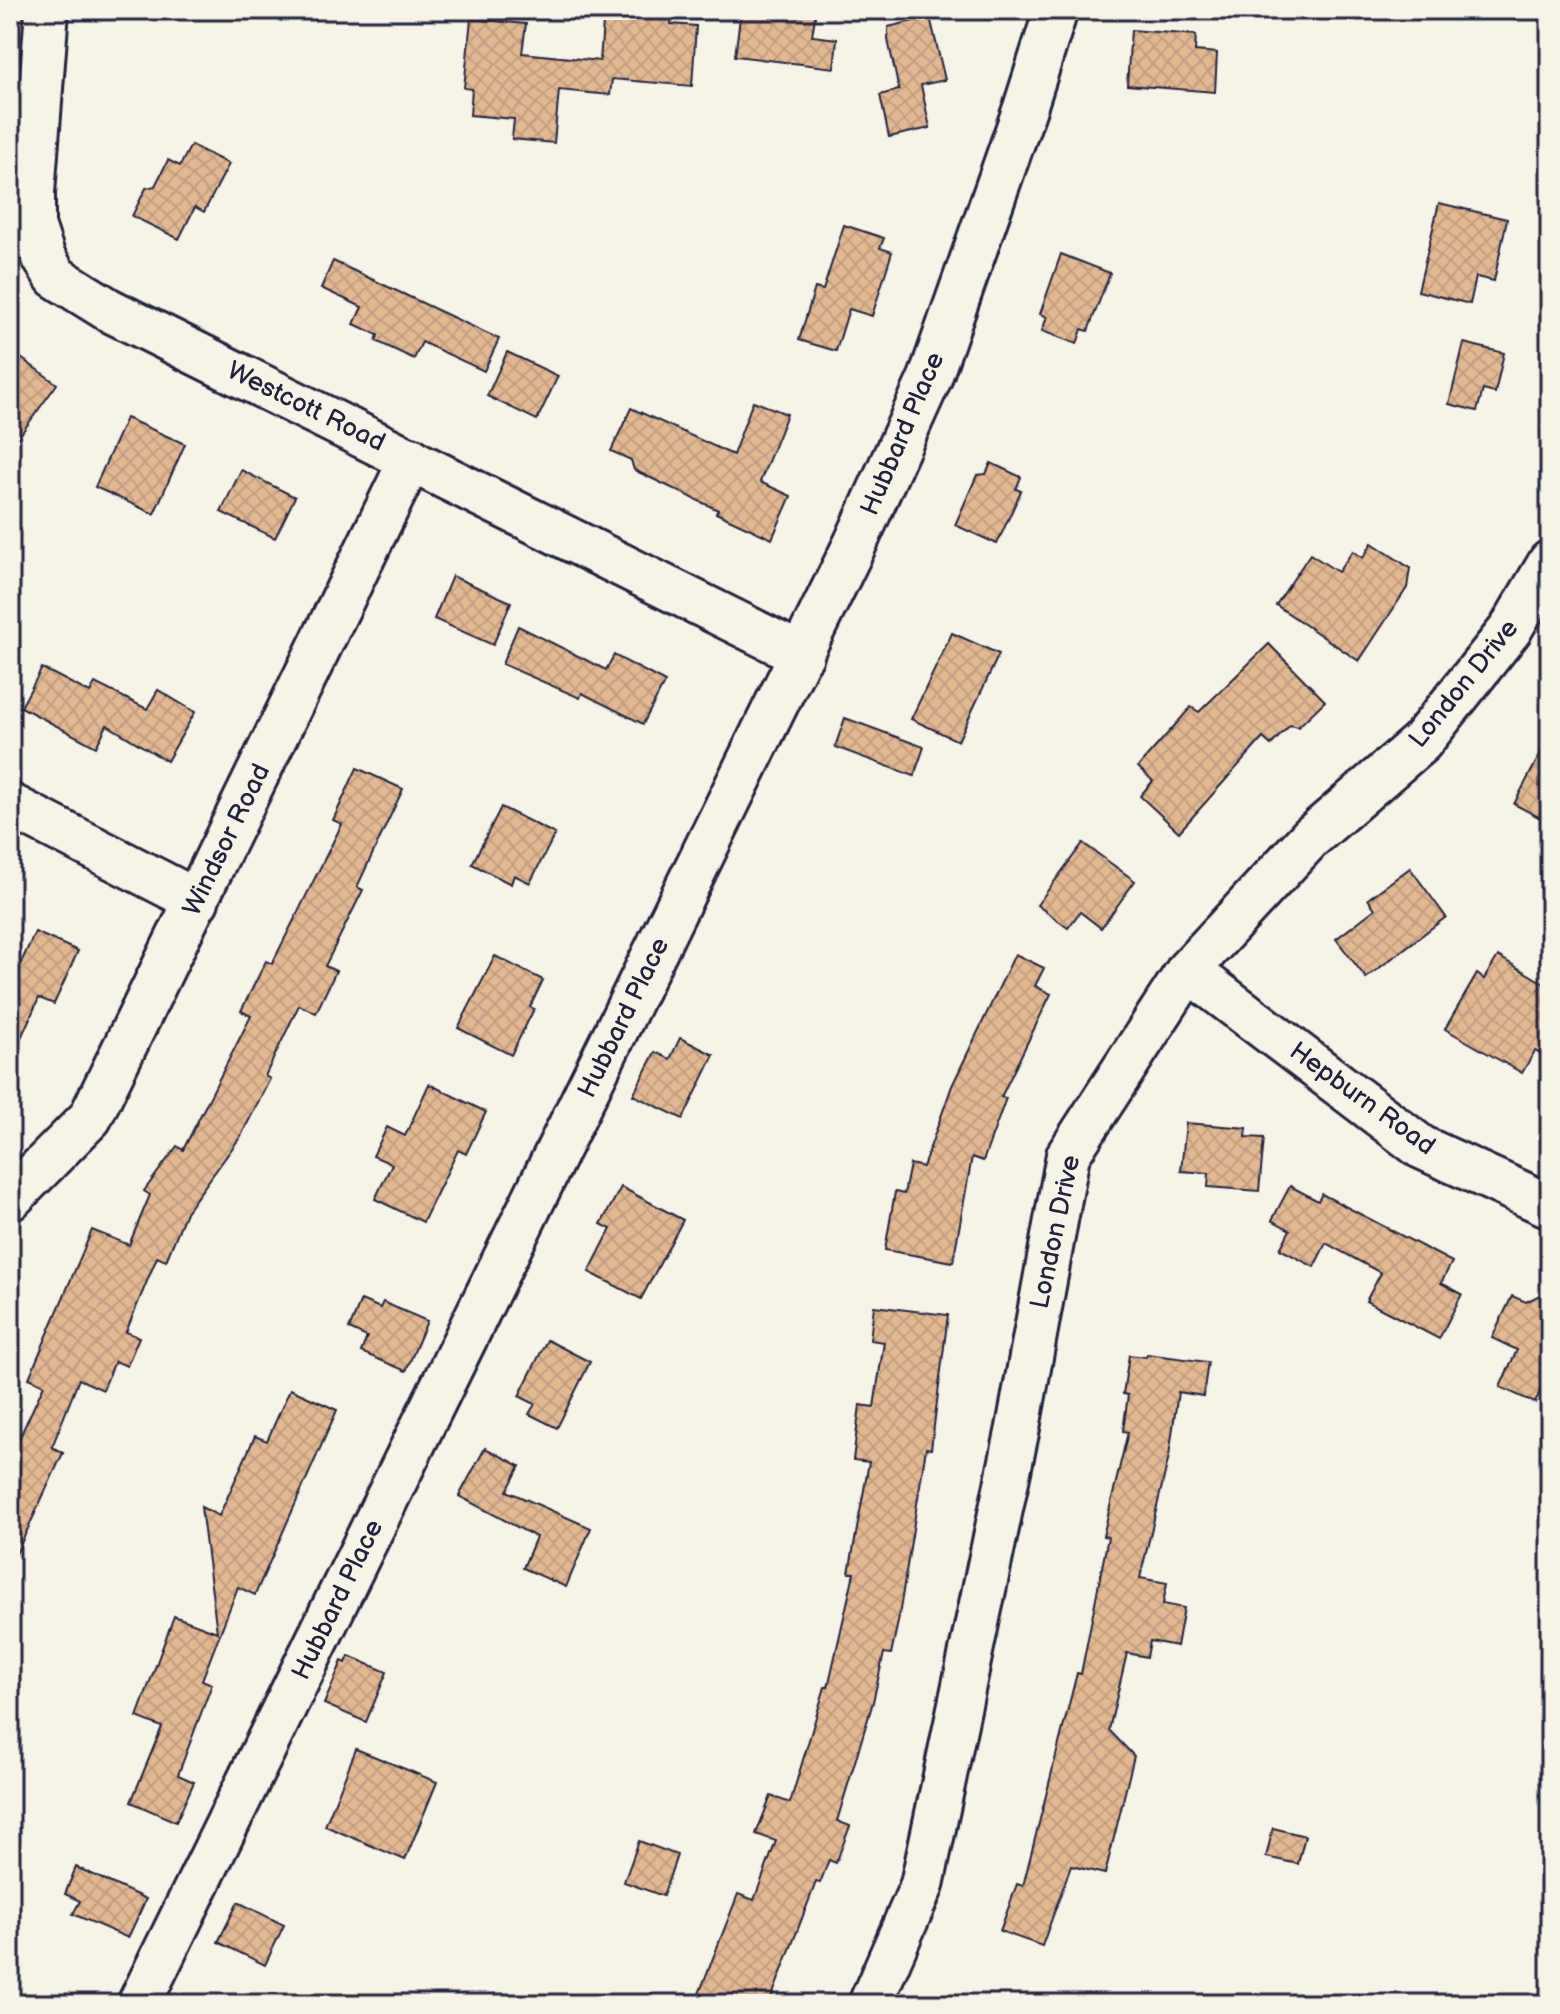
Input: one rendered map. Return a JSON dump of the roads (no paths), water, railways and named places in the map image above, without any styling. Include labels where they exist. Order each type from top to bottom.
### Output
[{"type":"street","name":"Westcott Road","points":[[47,10],[33,225],[44,258],[56,277],[109,310],[802,655]]},
{"type":"street","name":"Hubbard Place","points":[[139,2004],[802,655],[930,378],[1025,108],[1056,10]]},
{"type":"street","name":"Windsor Road","points":[[10,1199],[90,1118],[411,459]]},
{"type":"street","name":"London Drive","points":[[870,2004],[922,1885],[1018,1428],[1068,1155],[1188,970],[1311,837],[1421,742],[1510,630],[1550,562]]},
{"type":"street","points":[[10,805],[197,901]]},
{"type":"street","name":"Hepburn Road","points":[[1188,970],[1421,1147],[1550,1206]]}]
